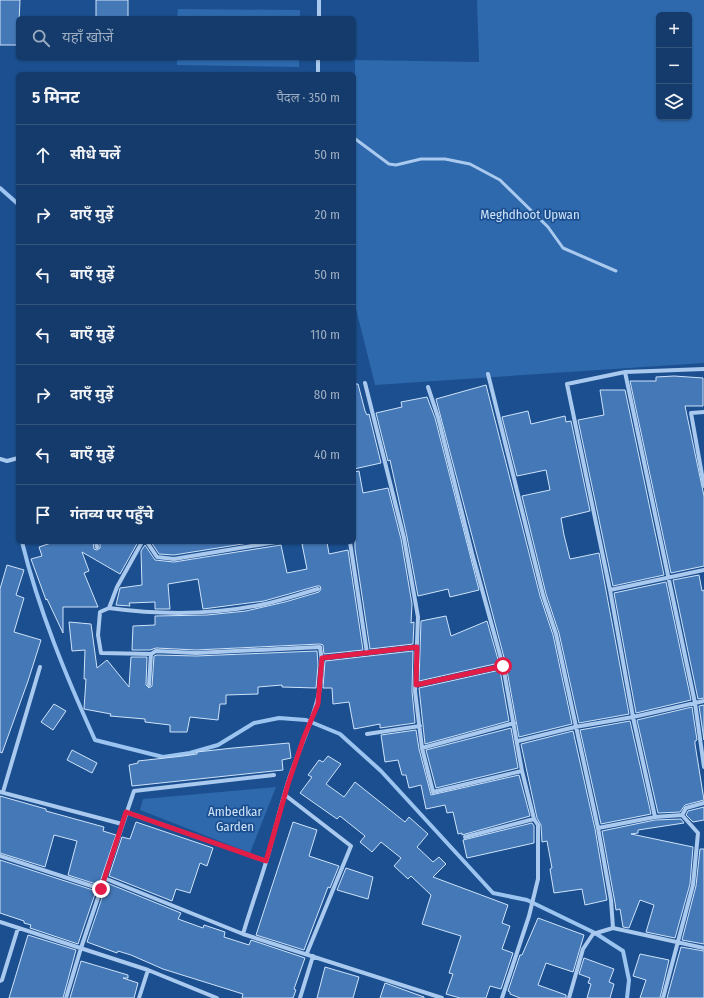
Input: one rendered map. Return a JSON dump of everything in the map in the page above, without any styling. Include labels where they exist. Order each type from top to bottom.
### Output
[{"type":"street","points":[[319,0],[319,16]]},
{"type":"street","points":[[318,60],[318,72]]},
{"type":"street","points":[[655,817],[633,717],[610,590],[567,384],[625,372],[704,369]]},
{"type":"street","points":[[625,372],[667,578],[695,703],[704,767]]},
{"type":"street","points":[[488,374],[543,595],[556,634],[598,828],[611,900],[613,928]]},
{"type":"street","points":[[365,383],[404,538],[418,618],[415,692],[422,748],[433,792],[522,771]]},
{"type":"street","points":[[428,387],[442,433],[472,553],[503,666],[518,741],[522,771],[534,819],[538,825],[538,879],[529,916],[502,998]]},
{"type":"street","points":[[704,412],[691,413],[704,486]]},
{"type":"street","points":[[0,459],[7,461],[16,459]]},
{"type":"street","points":[[109,608],[117,586],[141,544]]},
{"type":"street","points":[[148,544],[157,557],[174,559],[264,544]]},
{"type":"street","points":[[350,544],[367,653]]},
{"type":"street","points":[[610,590],[704,570]]},
{"type":"street","points":[[243,934],[285,795],[304,737],[318,704],[322,658],[320,647],[196,653],[156,651],[151,654],[101,653],[98,635],[100,612],[109,608],[144,613],[200,612],[264,604],[318,589]]},
{"type":"street","points":[[322,658],[417,647]]},
{"type":"street","points":[[149,685],[151,654]]},
{"type":"street","points":[[416,685],[503,666]]},
{"type":"street","points":[[40,667],[2,792],[122,824]]},
{"type":"street","points":[[518,741],[575,726],[633,717],[704,701]]},
{"type":"street","points":[[422,748],[514,723]]},
{"type":"street","points":[[367,734],[420,726]]},
{"type":"street","points":[[66,998],[132,794],[137,790],[274,775]]},
{"type":"street","points":[[285,795],[351,846],[307,953]]},
{"type":"street","points":[[598,828],[655,817],[682,814],[686,808],[704,803]]},
{"type":"street","points":[[126,812],[266,861]]},
{"type":"street","points":[[663,998],[693,885],[698,833],[682,814]]},
{"type":"street","points":[[465,836],[534,819]]},
{"type":"street","points":[[0,856],[101,889]]},
{"type":"street","points":[[104,878],[243,934],[307,953],[442,998]]},
{"type":"street","points":[[0,922],[148,970],[217,998]]},
{"type":"street","points":[[0,981],[2,980],[18,928]]},
{"type":"street","points":[[569,998],[583,948],[593,934],[613,928],[704,948]]},
{"type":"street","points":[[300,998],[313,956]]},
{"type":"street","points":[[139,998],[148,970]]},
{"type":"lane","points":[[356,139],[389,164],[396,165],[421,159],[445,159],[470,164],[500,180],[548,227],[563,248],[616,271]]},
{"type":"green space","name":"Meghdhoot Upwan","points":[[477,0],[704,0],[704,363],[375,385],[356,309],[355,60],[479,62]]},
{"type":"green space","points":[[178,9],[300,10],[300,16],[177,16]]},
{"type":"green space","points":[[177,60],[299,60],[299,67],[177,65]]},
{"type":"green space","name":"Ambedkar Garden","points":[[276,787],[250,853],[140,810],[143,799]]},
{"type":"building","points":[[0,0],[20,0],[19,16],[16,16],[16,45],[0,45]]},
{"type":"building","points":[[96,0],[128,0],[128,16],[96,16]]},
{"type":"building","points":[[674,376],[703,378],[703,406],[685,406],[704,496],[704,566],[671,573],[630,381],[656,381],[656,377]]},
{"type":"building","points":[[356,384],[358,384],[365,411],[367,415],[369,414],[381,463],[356,469]]},
{"type":"building","points":[[486,385],[540,596],[553,635],[572,724],[519,737],[506,665],[436,399]]},
{"type":"building","points":[[600,390],[625,390],[664,575],[613,586],[578,420],[604,415]]},
{"type":"building","points":[[427,397],[435,418],[479,590],[450,597],[448,589],[418,596],[390,460],[388,461],[376,413],[402,407],[401,402]]},
{"type":"building","points":[[528,411],[531,424],[565,416],[566,422],[571,421],[590,511],[561,518],[564,535],[570,559],[599,553],[629,714],[579,723],[559,633],[546,594],[522,496],[550,490],[546,470],[517,476],[502,417]]},
{"type":"building","points":[[359,471],[363,493],[388,488],[401,539],[412,604],[411,623],[414,622],[413,644],[370,649],[355,549],[356,472]]},
{"type":"building","points":[[48,544],[93,544],[94,549],[97,550],[100,548],[100,544],[137,544],[120,574],[82,552],[89,571],[84,573],[98,607],[63,607],[63,633],[47,599],[46,600],[31,559],[42,556],[39,547]]},
{"type":"building","points":[[152,544],[243,544],[174,555],[159,554]]},
{"type":"building","points":[[302,544],[327,544],[329,554],[348,550],[363,650],[324,654],[323,645],[320,644],[196,650],[156,648],[150,650],[132,650],[133,626],[155,625],[155,616],[207,615],[246,611],[319,592],[321,589],[320,586],[264,601],[203,609],[198,579],[168,584],[170,609],[155,609],[155,602],[129,603],[130,606],[116,605],[120,588],[142,585],[141,551],[145,545],[155,560],[174,562],[281,545],[287,573],[307,569]]},
{"type":"building","points":[[7,565],[24,570],[16,595],[24,598],[14,632],[41,640],[2,753],[0,752],[0,589]]},
{"type":"building","points":[[699,575],[702,591],[704,590],[704,698],[698,699],[673,580]]},
{"type":"building","points":[[666,582],[691,700],[636,713],[614,593]]},
{"type":"building","points":[[446,616],[451,636],[487,621],[499,663],[419,681],[421,621]]},
{"type":"building","points":[[69,622],[91,624],[97,668],[107,660],[129,687],[131,657],[147,657],[146,685],[149,688],[152,686],[154,656],[157,655],[196,656],[317,651],[318,665],[316,688],[282,687],[282,685],[258,687],[258,694],[226,695],[226,704],[220,704],[218,720],[190,717],[187,732],[170,732],[170,725],[145,722],[145,719],[110,716],[111,714],[84,709],[86,679],[84,679],[85,650],[72,651]]},
{"type":"building","points":[[413,651],[412,691],[415,723],[380,728],[380,724],[354,729],[349,702],[333,704],[332,688],[323,688],[325,661]]},
{"type":"building","points":[[500,670],[509,721],[425,744],[419,688]]},
{"type":"building","points":[[54,704],[66,711],[53,730],[41,722]]},
{"type":"building","points":[[704,705],[704,740],[699,706]]},
{"type":"building","points":[[692,707],[697,740],[695,741],[695,744],[704,800],[685,805],[680,812],[658,813],[637,720]]},
{"type":"building","points":[[630,721],[651,814],[601,824],[580,730]]},
{"type":"building","points":[[511,728],[518,768],[436,788],[426,750]]},
{"type":"building","points":[[416,730],[419,749],[431,795],[519,775],[530,816],[462,835],[462,833],[458,834],[453,812],[447,813],[445,805],[426,809],[421,785],[409,788],[406,775],[402,775],[398,760],[385,762],[381,735]]},
{"type":"building","points":[[573,731],[595,829],[607,900],[585,905],[582,889],[554,893],[550,869],[552,868],[547,841],[542,842],[541,825],[537,818],[521,744]]},
{"type":"building","points":[[289,743],[291,758],[282,760],[283,770],[132,786],[129,765],[138,763],[138,761],[197,754],[197,752]]},
{"type":"building","points":[[72,750],[97,763],[92,773],[67,760]]},
{"type":"building","points":[[328,756],[341,764],[326,784],[344,797],[355,782],[405,822],[409,817],[428,834],[417,847],[433,862],[439,857],[446,864],[433,877],[508,905],[502,923],[510,926],[502,949],[513,953],[501,989],[490,986],[486,998],[460,998],[446,994],[453,974],[449,973],[461,936],[422,924],[431,895],[411,876],[408,879],[394,866],[401,858],[381,842],[372,852],[360,842],[365,836],[340,816],[337,819],[300,793],[312,777],[308,775],[319,760],[323,762]]},
{"type":"building","points":[[0,796],[46,809],[46,811],[104,827],[103,831],[116,835],[99,885],[68,875],[77,841],[54,835],[45,867],[0,853]]},
{"type":"building","points":[[704,807],[704,820],[693,822],[686,815],[688,811]]},
{"type":"building","points":[[681,819],[684,823],[638,830],[638,833],[631,834],[693,847],[690,884],[675,938],[646,932],[654,905],[640,900],[629,928],[623,927],[620,909],[616,910],[602,831],[655,820]]},
{"type":"building","points":[[136,822],[213,848],[207,866],[200,863],[190,893],[176,889],[172,901],[109,876],[122,837],[130,839]]},
{"type":"building","points":[[293,822],[317,830],[309,856],[339,866],[330,888],[328,887],[304,950],[256,935]]},
{"type":"building","points":[[532,823],[534,826],[534,843],[467,858],[463,840]]},
{"type":"building","points":[[700,849],[704,849],[704,944],[682,940],[696,886]]},
{"type":"building","points":[[0,860],[96,891],[78,944],[30,928],[31,925],[24,923],[24,921],[0,913]]},
{"type":"building","points":[[346,868],[373,877],[368,899],[337,890]]},
{"type":"building","points":[[107,883],[181,913],[178,919],[203,928],[204,925],[225,932],[224,937],[249,945],[251,940],[305,958],[294,989],[296,990],[293,998],[242,998],[243,994],[163,969],[131,955],[118,951],[117,953],[87,942]]},
{"type":"building","points":[[538,918],[584,935],[573,972],[546,963],[538,985],[566,995],[566,998],[520,998],[510,994],[508,991],[520,955],[522,955]]},
{"type":"building","points":[[28,935],[76,950],[63,998],[9,998]]},
{"type":"building","points":[[681,947],[704,951],[704,998],[667,998]]},
{"type":"building","points":[[640,954],[669,960],[660,998],[640,998],[646,980],[633,976]]},
{"type":"building","points":[[584,958],[614,969],[609,982],[614,984],[610,998],[587,998],[591,984],[588,983],[590,978],[579,974]]},
{"type":"building","points":[[81,961],[128,975],[128,978],[123,978],[138,983],[134,998],[70,998]]},
{"type":"building","points":[[325,967],[359,977],[353,998],[317,998]]},
{"type":"building","points":[[385,983],[424,997],[424,998],[380,998]]},
{"type":"waterway","points":[[0,188],[16,202]]},
{"type":"waterway","points":[[23,544],[36,593],[54,643],[95,740],[163,757],[190,753],[218,745],[254,723],[279,718],[306,720],[340,734],[381,771],[493,893],[527,900],[595,933],[623,951],[629,980],[627,998]]},
{"type":"route","points":[[101,889],[126,812],[266,861],[288,784],[304,737],[318,704],[322,658],[417,647],[416,685],[503,666]]}]
